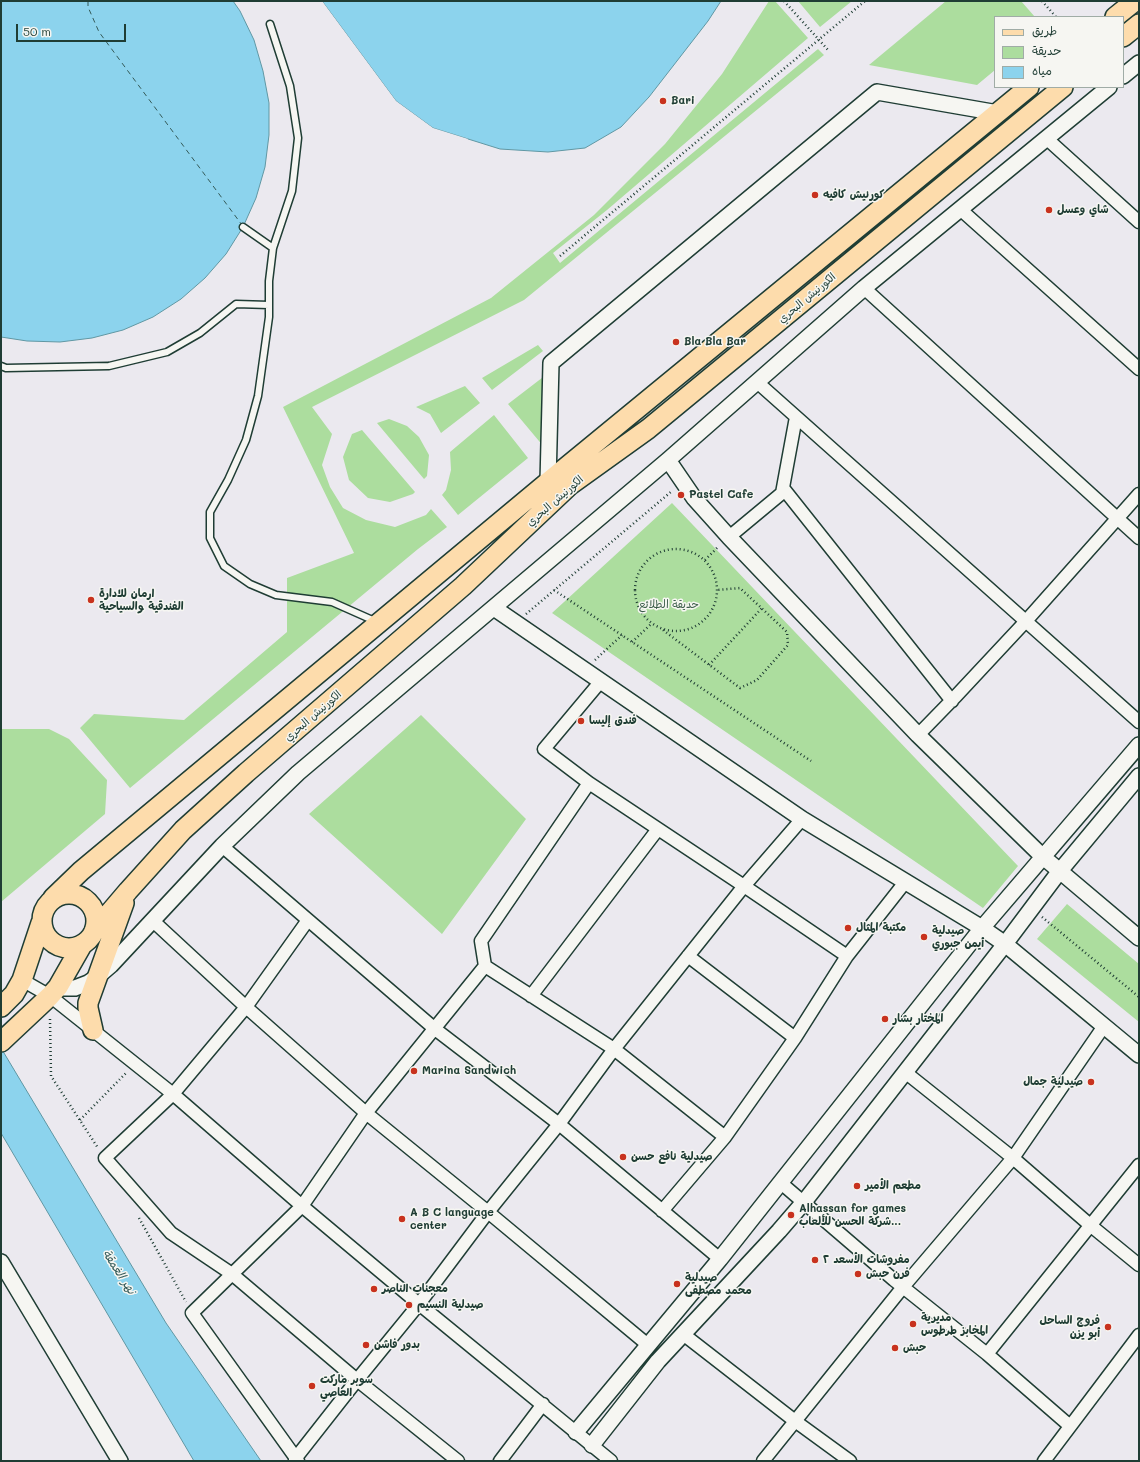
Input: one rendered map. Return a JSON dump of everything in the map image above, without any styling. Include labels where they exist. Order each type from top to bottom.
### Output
[{"type":"main road","points":[[1116,16],[1135,1]]},
{"type":"main road","points":[[1124,37],[1139,24]]},
{"type":"main road","name":"الكورنيش البحري","points":[[53,898],[81,871],[380,624],[548,482],[1028,88]]},
{"type":"main road","name":"الكورنيش البحري","points":[[94,931],[183,830],[246,773],[463,586],[570,485],[648,429],[1062,88]]},
{"type":"main road","points":[[92,1030],[88,1008],[90,997],[128,891]]},
{"type":"main road","points":[[1,1042],[54,991],[82,945],[89,939],[94,931],[96,921],[94,911],[89,902],[81,896],[72,893],[62,894],[53,898],[46,905],[42,914],[41,923],[12,994]]},
{"type":"main road","points":[[41,923],[44,933],[51,942],[61,947],[72,948],[82,945]]},
{"type":"street","points":[[1124,75],[1139,63]]},
{"type":"street","points":[[12,994],[75,988],[98,977],[222,846],[298,773],[668,460],[864,288],[1109,88]]},
{"type":"street","points":[[548,482],[551,363],[877,92],[998,112]]},
{"type":"street","points":[[1046,138],[1139,222]]},
{"type":"street","points":[[960,209],[1139,369]]},
{"type":"street","points":[[864,288],[1139,538]]},
{"type":"street","points":[[757,382],[1139,722]]},
{"type":"street","points":[[729,536],[782,493],[796,417]]},
{"type":"street","points":[[668,460],[694,498],[918,735],[1059,872],[1139,938]]},
{"type":"street","points":[[783,488],[952,701]]},
{"type":"street","points":[[918,735],[952,701],[1026,621],[1139,494]]},
{"type":"street","points":[[494,608],[802,819],[982,928],[1005,944],[1139,1055]]},
{"type":"street","points":[[601,681],[544,749],[589,783],[847,956]]},
{"type":"street","points":[[576,1432],[781,1183],[982,928],[1042,856],[1139,745]]},
{"type":"street","points":[[592,1445],[658,1361],[804,1202],[1005,944],[1059,872],[1139,776]]},
{"type":"street","points":[[589,783],[480,941],[485,966],[614,1049],[725,1137]]},
{"type":"street","points":[[485,966],[366,1113],[302,1206],[192,1312],[297,1460],[357,1380],[419,1304],[488,1212],[559,1124],[614,1049],[744,886],[802,819]]},
{"type":"street","points":[[531,996],[658,828]]},
{"type":"street","points":[[222,846],[435,1029],[559,1124],[720,1258]]},
{"type":"street","points":[[662,1211],[725,1137],[795,1038],[847,956],[906,881]]},
{"type":"street","points":[[152,920],[246,1007],[366,1113],[648,1345]]},
{"type":"street","points":[[308,920],[246,1007],[173,1094],[105,1158],[171,1233],[232,1274],[357,1380],[458,1461]]},
{"type":"street","points":[[688,956],[795,1038]]},
{"type":"street","points":[[54,991],[92,1030],[173,1094],[302,1206],[611,1461]]},
{"type":"street","points":[[763,1461],[903,1287],[1013,1158],[1104,1026]]},
{"type":"street","points":[[905,1072],[1013,1158],[1090,1225],[1139,1265]]},
{"type":"street","points":[[988,1354],[1139,1165]]},
{"type":"street","points":[[781,1183],[903,1287],[988,1354],[1070,1426]]},
{"type":"street","points":[[1,1262],[120,1461]]},
{"type":"street","points":[[682,1334],[795,1421],[850,1461]]},
{"type":"street","points":[[1044,1461],[1139,1335]]},
{"type":"street","points":[[500,1461],[543,1404]]},
{"type":"lane","points":[[270,24],[290,86],[298,138],[292,192],[273,248],[266,347],[258,396],[246,440],[228,480],[210,512],[210,538],[224,566],[250,584],[276,595],[332,602],[380,624]]},
{"type":"lane","points":[[243,227],[273,248]]},
{"type":"lane","points":[[1,366],[6,368],[109,366],[167,352],[200,333],[236,304],[269,305]]},
{"type":"path","points":[[784,1],[829,51]]},
{"type":"path","points":[[560,256],[865,1]]},
{"type":"path","points":[[1042,1],[1055,16]]},
{"type":"path","points":[[516,622],[683,481]]},
{"type":"path","points":[[705,560],[729,536]]},
{"type":"path","points":[[664,630],[677,632],[691,629],[703,622],[712,611],[717,598],[717,590],[717,584],[713,571],[705,560],[694,552],[680,548],[667,549],[654,554],[644,563],[637,575],[634,588],[636,601],[639,608],[651,624],[664,630],[740,688],[757,680],[788,645],[787,632],[740,588],[717,590]]},
{"type":"path","points":[[554,590],[811,761]]},
{"type":"path","points":[[709,665],[762,608]]},
{"type":"path","points":[[632,642],[651,624]]},
{"type":"path","points":[[585,670],[622,635]]},
{"type":"path","points":[[1032,908],[1139,997]]},
{"type":"path","points":[[80,1120],[134,1064]]},
{"type":"green space","points":[[769,1],[775,1],[808,38],[607,210],[553,253],[560,263],[818,49],[824,55],[524,300],[312,407],[332,434],[322,465],[330,487],[343,508],[366,520],[395,527],[426,515],[431,509],[447,527],[418,549],[130,788],[80,728],[94,714],[184,720],[287,632],[287,578],[354,553],[283,407],[491,298],[594,215],[665,144],[722,74]]},
{"type":"green space","points":[[798,1],[852,1],[820,27]]},
{"type":"green space","points":[[946,1],[1021,1],[1034,16],[994,16],[994,71],[977,85],[869,65]]},
{"type":"green space","points":[[538,345],[543,351],[492,390],[482,378]]},
{"type":"green space","points":[[551,371],[549,453],[508,404]]},
{"type":"green space","points":[[465,386],[480,403],[441,433],[430,414],[416,407]]},
{"type":"green space","points":[[494,415],[528,458],[458,515],[442,495],[446,490],[451,470],[450,452]]},
{"type":"green space","points":[[389,419],[407,426],[419,437],[429,455],[427,476],[424,479],[377,423]]},
{"type":"green space","points":[[362,430],[415,492],[413,494],[390,502],[368,498],[349,480],[343,457],[352,434]]},
{"type":"green space","name":"حديقة الطلائع","points":[[672,503],[1018,866],[983,908],[552,613]]},
{"type":"green space","points":[[421,715],[526,819],[442,934],[309,814]]},
{"type":"green space","points":[[1,729],[49,729],[69,739],[107,780],[105,814],[1,902]]},
{"type":"green space","points":[[1067,904],[1139,964],[1139,1022],[1037,939]]},
{"type":"water","points":[[1,1],[233,1],[240,11],[254,40],[263,71],[269,103],[269,135],[265,167],[256,198],[243,227],[226,254],[205,278],[181,299],[153,317],[123,330],[92,338],[60,342],[27,341],[1,337]]},
{"type":"water","points":[[322,1],[721,1],[708,21],[649,97],[621,127],[585,148],[548,152],[500,149],[433,128],[396,101]]},
{"type":"water","name":"نهر الغمقة","points":[[1,1048],[166,1323],[261,1461],[194,1461],[1,1133]]},
{"type":"pier","points":[[320,1],[322,1],[396,101],[433,128],[468,139],[467,141],[432,130],[395,103]]},
{"type":"ferry route","points":[[88,1],[88,7],[99,32],[242,225]]},
{"type":"place","name":"Bari","points":[[663,101]]},
{"type":"place","name":"كورنيش كافيه","points":[[815,195]]},
{"type":"place","name":"شاي وعسل","points":[[1049,210]]},
{"type":"place","name":"Bla Bla Bar","points":[[676,342]]},
{"type":"place","name":"Pastel Cafe","points":[[681,495]]},
{"type":"place","name":"ارمان للادارة الفندقية والسياحية","points":[[91,600]]},
{"type":"place","name":"فندق إليسا","points":[[581,721]]},
{"type":"place","name":"مكتبة المثال","points":[[848,928]]},
{"type":"place","name":"صيدلية أيمن جبوري","points":[[924,937]]},
{"type":"place","name":"المختار بشار","points":[[885,1019]]},
{"type":"place","name":"Marina Sandwich","points":[[414,1071]]},
{"type":"place","name":"صيدلية جمال","points":[[1091,1082]]},
{"type":"place","name":"صيدلية نافع حسن","points":[[623,1157]]},
{"type":"place","name":"مطعم الأمير","points":[[857,1186]]},
{"type":"place","name":"Alhassan for games شركة الحسن للألعاب...","points":[[791,1215]]},
{"type":"place","name":"A B C language center","points":[[402,1219]]},
{"type":"place","name":"مفروشات الأسعد ٢","points":[[815,1260]]},
{"type":"place","name":"فرن حبش","points":[[858,1274]]},
{"type":"place","name":"صيدلية محمد مصطفى","points":[[677,1284]]},
{"type":"place","name":"معجنات الناصر","points":[[374,1289]]},
{"type":"place","name":"صيدلية النسيم","points":[[409,1305]]},
{"type":"place","name":"مديرية المخابز طرطوس","points":[[913,1324]]},
{"type":"place","name":"فروج الساحل أبو يزن","points":[[1108,1327]]},
{"type":"place","name":"بدور فاشن","points":[[366,1345]]},
{"type":"place","name":"حبش","points":[[895,1348]]},
{"type":"place","name":"سوبر ماركت العاصي","points":[[312,1386]]}]
